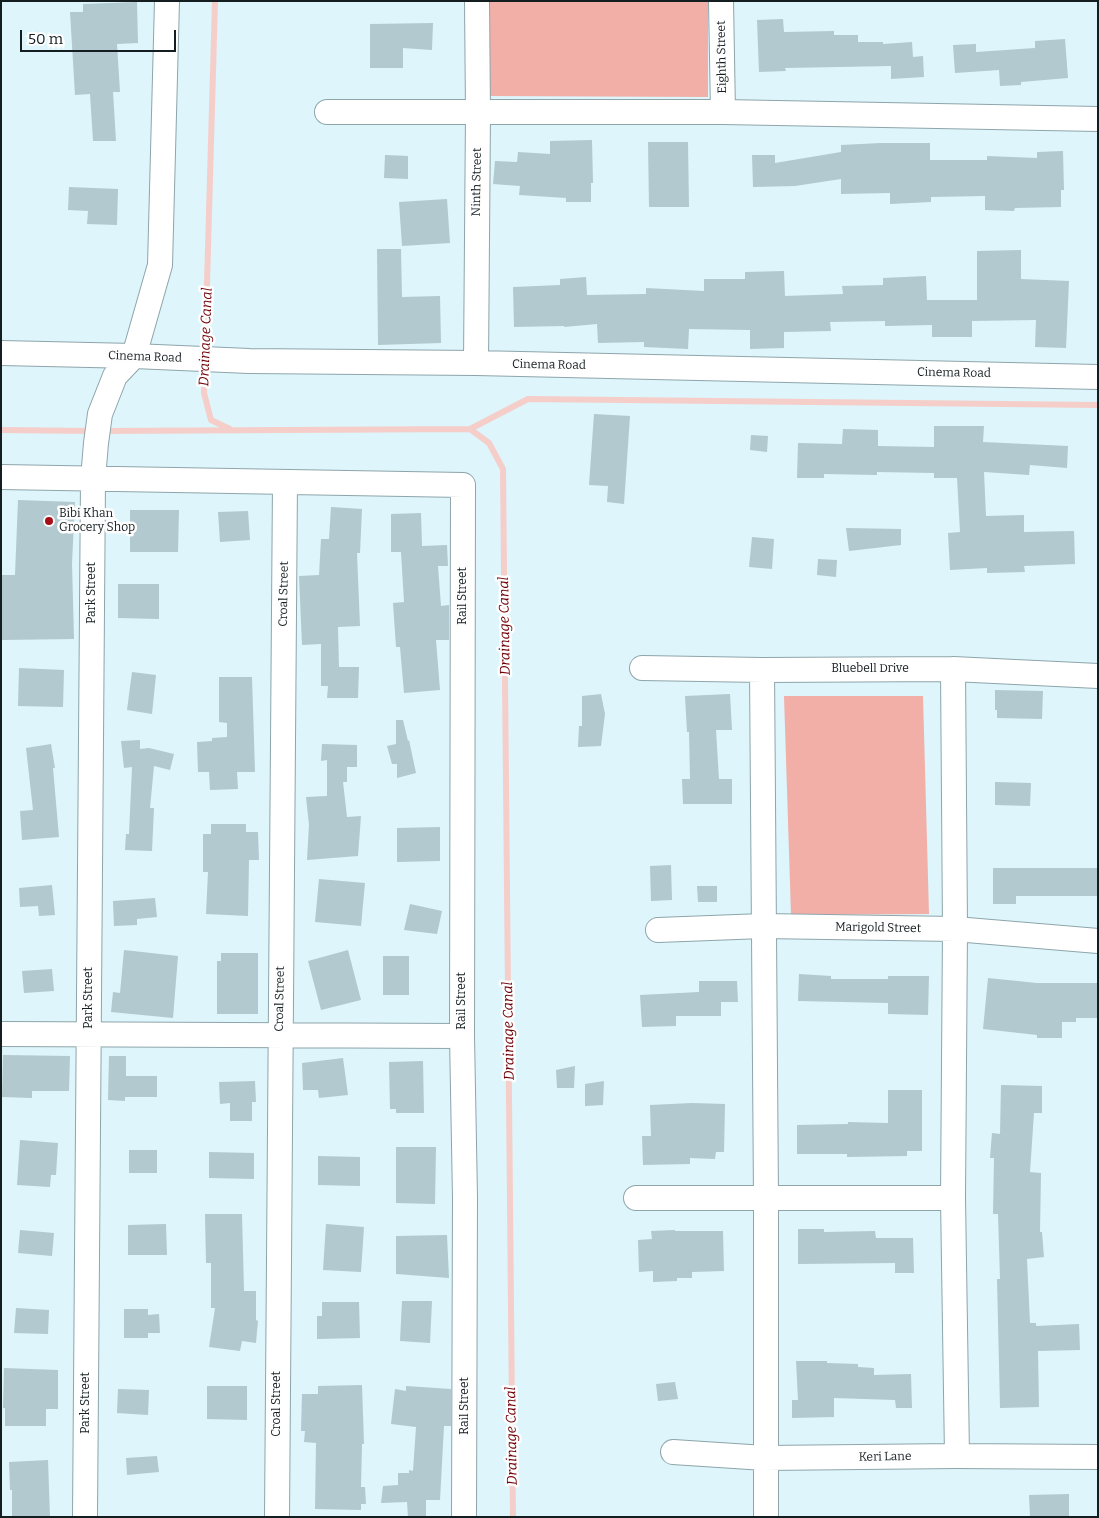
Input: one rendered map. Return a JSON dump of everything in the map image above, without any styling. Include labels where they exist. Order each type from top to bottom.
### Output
[{"type":"street","points":[[134,356],[160,264],[168,1]]},
{"type":"street","name":"Ninth Street","points":[[476,363],[477,1]]},
{"type":"street","name":"Eighth Street","points":[[721,1],[723,112]]},
{"type":"street","points":[[328,112],[723,112],[1098,119]]},
{"type":"street","name":"Cinema Road","points":[[1,353],[249,361],[476,363],[1098,377]]},
{"type":"street","name":"Park Street","points":[[85,1517],[93,478],[100,414],[115,376],[134,356]]},
{"type":"street","points":[[1,477],[285,482]]},
{"type":"street","name":"Rail Street","points":[[285,482],[464,485],[462,1036],[465,1198],[464,1517]]},
{"type":"street","name":"Croal Street","points":[[277,1517],[285,482]]},
{"type":"street","name":"Bluebell Drive","points":[[642,668],[762,670],[952,669],[1098,676]]},
{"type":"street","points":[[952,669],[955,929],[953,1198],[957,1456]]},
{"type":"street","points":[[762,670],[766,1198],[766,1517]]},
{"type":"street","name":"Marigold Street","points":[[658,930],[763,926],[955,929],[1098,941]]},
{"type":"street","points":[[1,1034],[462,1036]]},
{"type":"street","points":[[636,1198],[953,1198]]},
{"type":"street","name":"Keri Lane","points":[[672,1452],[765,1458],[957,1456],[1098,1458]]},
{"type":"shaded area","points":[[488,1],[708,1],[708,97],[488,96]]},
{"type":"shaded area","points":[[784,696],[923,696],[929,914],[791,915]]},
{"type":"building","points":[[137,2],[138,43],[117,44],[120,92],[113,92],[116,141],[93,141],[90,94],[75,95],[70,12],[83,12],[83,4]]},
{"type":"building","points":[[783,19],[784,32],[834,31],[834,35],[858,35],[858,42],[883,42],[883,44],[912,42],[913,57],[923,56],[924,77],[891,79],[891,66],[785,68],[786,71],[759,72],[757,20]]},
{"type":"building","points":[[433,23],[432,50],[403,48],[403,68],[370,68],[370,24]]},
{"type":"building","points":[[1065,39],[1068,78],[1021,82],[1021,85],[1000,86],[999,70],[955,73],[953,45],[976,44],[976,52],[1035,48],[1035,41]]},
{"type":"building","points":[[592,140],[593,183],[591,183],[591,202],[566,202],[566,198],[519,195],[520,186],[493,184],[495,161],[517,162],[518,152],[550,154],[550,141]]},
{"type":"building","points":[[648,142],[688,142],[689,207],[649,207]]},
{"type":"building","points":[[930,143],[930,160],[987,160],[987,156],[1037,158],[1037,152],[1063,151],[1064,190],[1061,190],[1061,207],[1015,208],[1014,211],[985,210],[985,196],[931,197],[931,202],[890,204],[890,193],[841,194],[841,179],[795,186],[753,187],[752,155],[775,155],[775,163],[841,152],[841,145]]},
{"type":"building","points":[[385,155],[408,156],[408,179],[384,178]]},
{"type":"building","points":[[69,187],[118,189],[117,225],[87,224],[88,211],[68,210]]},
{"type":"building","points":[[447,199],[450,243],[402,246],[399,202]]},
{"type":"building","points":[[377,249],[401,249],[402,297],[440,296],[441,343],[378,345]]},
{"type":"building","points":[[1021,250],[1021,279],[1069,281],[1066,348],[1035,347],[1036,320],[972,321],[972,337],[932,337],[932,325],[885,326],[885,321],[830,322],[831,331],[784,332],[784,348],[750,349],[750,330],[689,329],[688,349],[644,347],[644,342],[598,343],[597,324],[564,327],[514,327],[513,287],[560,285],[560,279],[586,277],[587,295],[646,294],[646,288],[704,291],[704,279],[745,279],[745,272],[784,271],[785,296],[843,294],[842,286],[883,285],[883,278],[926,276],[927,300],[977,300],[977,251]]},
{"type":"building","points":[[594,414],[630,416],[624,504],[607,502],[608,486],[589,485]]},
{"type":"building","points":[[934,426],[984,426],[983,442],[1068,446],[1067,468],[1030,465],[1029,475],[984,472],[986,516],[1024,515],[1024,532],[1074,531],[1075,564],[1024,566],[1025,572],[987,573],[987,568],[950,570],[948,533],[960,532],[957,478],[934,478],[934,473],[877,472],[877,475],[824,474],[824,478],[797,478],[798,443],[842,444],[843,429],[878,430],[878,446],[934,447]]},
{"type":"building","points":[[751,435],[768,436],[767,452],[750,450]]},
{"type":"building","points":[[18,500],[75,502],[72,563],[74,639],[1,640],[1,575],[15,575]]},
{"type":"building","points":[[331,507],[362,509],[360,553],[357,553],[360,626],[338,627],[339,667],[359,667],[358,698],[327,698],[328,686],[321,686],[321,644],[302,645],[299,576],[319,575],[321,539],[329,539]]},
{"type":"building","points":[[130,510],[179,510],[178,552],[130,552]]},
{"type":"building","points":[[248,511],[250,540],[220,542],[218,512]]},
{"type":"building","points":[[421,513],[422,546],[447,545],[448,566],[438,566],[441,606],[449,605],[449,640],[436,640],[440,690],[404,693],[400,647],[396,647],[393,603],[404,602],[401,552],[391,552],[391,514]]},
{"type":"building","points":[[846,528],[901,529],[901,545],[849,551]]},
{"type":"building","points":[[752,537],[774,539],[772,569],[749,567]]},
{"type":"building","points":[[818,559],[837,560],[836,577],[817,575]]},
{"type":"building","points":[[118,584],[159,584],[159,619],[118,618]]},
{"type":"building","points":[[19,668],[64,670],[63,707],[18,706]]},
{"type":"building","points":[[132,672],[156,675],[152,714],[127,710]]},
{"type":"building","points":[[219,677],[252,677],[255,772],[237,772],[238,789],[210,790],[209,772],[198,772],[197,742],[227,737],[227,723],[219,722]]},
{"type":"building","points":[[995,690],[1043,691],[1042,719],[997,718]]},
{"type":"building","points":[[601,694],[605,714],[601,746],[578,747],[579,726],[582,726],[582,696]]},
{"type":"building","points":[[730,694],[732,730],[716,730],[719,779],[732,779],[732,804],[683,804],[682,779],[690,779],[689,732],[687,732],[685,696]]},
{"type":"building","points":[[396,720],[403,720],[416,773],[397,778],[397,764],[392,764],[387,746],[396,744]]},
{"type":"building","points":[[140,740],[140,749],[149,748],[174,754],[170,770],[154,766],[150,808],[154,808],[152,851],[125,850],[126,834],[129,834],[132,767],[124,768],[121,741]]},
{"type":"building","points":[[51,744],[55,768],[53,768],[59,837],[22,840],[20,811],[33,810],[26,748]]},
{"type":"building","points":[[322,744],[357,745],[357,767],[347,767],[347,782],[343,782],[347,817],[361,816],[358,856],[307,860],[309,825],[306,797],[327,796],[327,760],[321,761]]},
{"type":"building","points":[[995,782],[1031,783],[1030,806],[995,805]]},
{"type":"building","points":[[211,824],[246,824],[246,832],[258,832],[259,860],[249,860],[248,916],[206,914],[208,872],[203,872],[203,834],[211,834]]},
{"type":"building","points":[[440,827],[440,861],[397,862],[397,828]]},
{"type":"building","points":[[671,865],[672,900],[651,901],[650,866]]},
{"type":"building","points":[[993,868],[1098,868],[1098,896],[1016,896],[1016,904],[993,904]]},
{"type":"building","points":[[319,879],[365,883],[361,926],[315,922]]},
{"type":"building","points":[[52,885],[55,915],[39,916],[38,906],[20,907],[19,888]]},
{"type":"building","points":[[697,886],[717,886],[717,902],[698,902]]},
{"type":"building","points":[[155,898],[157,917],[137,919],[137,925],[114,926],[113,901]]},
{"type":"building","points":[[410,904],[442,911],[437,934],[404,930]]},
{"type":"building","points":[[124,950],[178,956],[173,1018],[111,1012],[113,992],[120,993]]},
{"type":"building","points":[[348,950],[361,1000],[321,1010],[308,961]]},
{"type":"building","points":[[221,953],[258,953],[258,1014],[217,1014],[217,961],[221,961]]},
{"type":"building","points":[[383,956],[409,956],[409,995],[383,995]]},
{"type":"building","points":[[52,969],[54,991],[24,993],[22,971]]},
{"type":"building","points":[[799,974],[831,976],[831,979],[888,979],[888,976],[929,976],[928,1015],[888,1014],[888,1003],[798,1001]]},
{"type":"building","points":[[988,978],[1037,983],[1098,983],[1098,1018],[1076,1018],[1076,1022],[1062,1022],[1062,1038],[1037,1038],[1037,1035],[983,1029]]},
{"type":"building","points":[[699,981],[737,981],[738,1002],[721,1002],[721,1016],[676,1016],[676,1026],[642,1027],[640,995],[699,992]]},
{"type":"building","points":[[3,1055],[70,1056],[69,1091],[32,1091],[32,1098],[2,1097]]},
{"type":"building","points":[[109,1056],[126,1056],[126,1076],[157,1076],[157,1097],[125,1097],[125,1101],[108,1100]]},
{"type":"building","points":[[343,1058],[348,1095],[319,1098],[318,1090],[303,1090],[302,1063]]},
{"type":"building","points":[[423,1061],[424,1113],[396,1113],[396,1109],[390,1109],[389,1062]]},
{"type":"building","points":[[575,1066],[574,1088],[557,1088],[556,1070]]},
{"type":"building","points":[[255,1081],[256,1102],[252,1102],[252,1121],[230,1121],[230,1103],[220,1104],[219,1082]]},
{"type":"building","points":[[604,1081],[603,1105],[585,1106],[585,1084]]},
{"type":"building","points":[[1001,1085],[1042,1086],[1042,1113],[1034,1113],[1030,1172],[1041,1173],[1040,1232],[1042,1232],[1044,1257],[1027,1259],[1030,1323],[1036,1323],[1036,1326],[1079,1324],[1080,1350],[1038,1351],[1039,1407],[1000,1408],[997,1279],[1000,1279],[998,1214],[993,1214],[994,1158],[990,1158],[992,1133],[1000,1134]]},
{"type":"building","points":[[888,1090],[922,1090],[922,1151],[907,1151],[907,1156],[847,1157],[847,1154],[797,1154],[797,1125],[848,1124],[848,1122],[888,1123]]},
{"type":"building","points":[[725,1104],[724,1152],[716,1152],[715,1159],[690,1158],[690,1164],[643,1165],[642,1136],[651,1136],[650,1105]]},
{"type":"building","points":[[20,1140],[58,1143],[56,1175],[51,1175],[50,1187],[17,1185]]},
{"type":"building","points":[[396,1147],[436,1147],[435,1204],[396,1203]]},
{"type":"building","points":[[129,1150],[157,1150],[157,1173],[129,1173]]},
{"type":"building","points":[[209,1152],[254,1153],[254,1179],[209,1178]]},
{"type":"building","points":[[318,1156],[360,1157],[360,1186],[318,1185]]},
{"type":"building","points":[[205,1214],[242,1214],[244,1291],[256,1291],[256,1320],[258,1321],[256,1343],[242,1341],[240,1351],[209,1347],[215,1308],[211,1308],[211,1263],[206,1263]]},
{"type":"building","points":[[166,1224],[167,1255],[128,1255],[128,1225]]},
{"type":"building","points":[[326,1224],[364,1227],[361,1272],[323,1270]]},
{"type":"building","points":[[798,1229],[824,1229],[824,1232],[875,1231],[876,1238],[913,1238],[914,1273],[895,1273],[895,1263],[798,1264]]},
{"type":"building","points":[[20,1230],[54,1233],[52,1256],[18,1253]]},
{"type":"building","points":[[651,1231],[723,1231],[724,1271],[692,1272],[692,1278],[677,1278],[677,1281],[653,1282],[653,1271],[639,1272],[638,1240],[652,1239]]},
{"type":"building","points":[[447,1235],[449,1278],[396,1274],[396,1236]]},
{"type":"building","points":[[402,1301],[432,1301],[430,1343],[400,1341]]},
{"type":"building","points":[[322,1302],[359,1302],[360,1338],[317,1339],[317,1316],[322,1316]]},
{"type":"building","points":[[16,1308],[49,1310],[48,1334],[14,1333]]},
{"type":"building","points":[[124,1309],[148,1309],[148,1315],[159,1314],[160,1333],[148,1333],[148,1338],[124,1338]]},
{"type":"building","points":[[796,1361],[858,1364],[858,1367],[874,1368],[874,1375],[911,1374],[912,1408],[896,1408],[895,1400],[834,1398],[834,1417],[792,1418],[792,1400],[798,1400]]},
{"type":"building","points":[[4,1368],[58,1370],[58,1409],[46,1409],[46,1426],[5,1426],[5,1408],[3,1408]]},
{"type":"building","points":[[675,1382],[678,1399],[658,1401],[656,1384]]},
{"type":"building","points":[[362,1385],[364,1444],[362,1444],[361,1487],[365,1487],[366,1504],[361,1504],[361,1510],[315,1509],[316,1443],[304,1442],[305,1431],[301,1431],[302,1394],[318,1394],[318,1386]]},
{"type":"building","points":[[207,1386],[247,1386],[247,1420],[207,1419]]},
{"type":"building","points":[[406,1386],[451,1389],[451,1426],[444,1426],[440,1500],[426,1500],[426,1517],[408,1517],[407,1502],[381,1503],[383,1486],[398,1485],[398,1473],[409,1473],[409,1470],[413,1471],[416,1427],[391,1424],[395,1389],[406,1391]]},
{"type":"building","points":[[118,1389],[149,1390],[148,1415],[117,1413]]},
{"type":"building","points":[[157,1456],[159,1472],[127,1475],[126,1458]]},
{"type":"building","points":[[48,1460],[50,1517],[12,1517],[9,1462]]},
{"type":"building","points":[[1069,1494],[1069,1517],[1030,1517],[1029,1495]]},
{"type":"waterway","name":"Drainage Canal","points":[[205,354],[215,1]]},
{"type":"waterway","name":"Drainage Canal","points":[[205,364],[204,393],[211,420],[230,429]]},
{"type":"waterway","points":[[470,429],[528,399],[1098,405]]},
{"type":"waterway","name":"Drainage Canal","points":[[102,431],[470,429],[489,443],[503,469],[513,1517]]},
{"type":"waterway","points":[[1,430],[92,431]]},
{"type":"place","name":"Bibi Khan Grocery Shop","points":[[49,521]]}]
